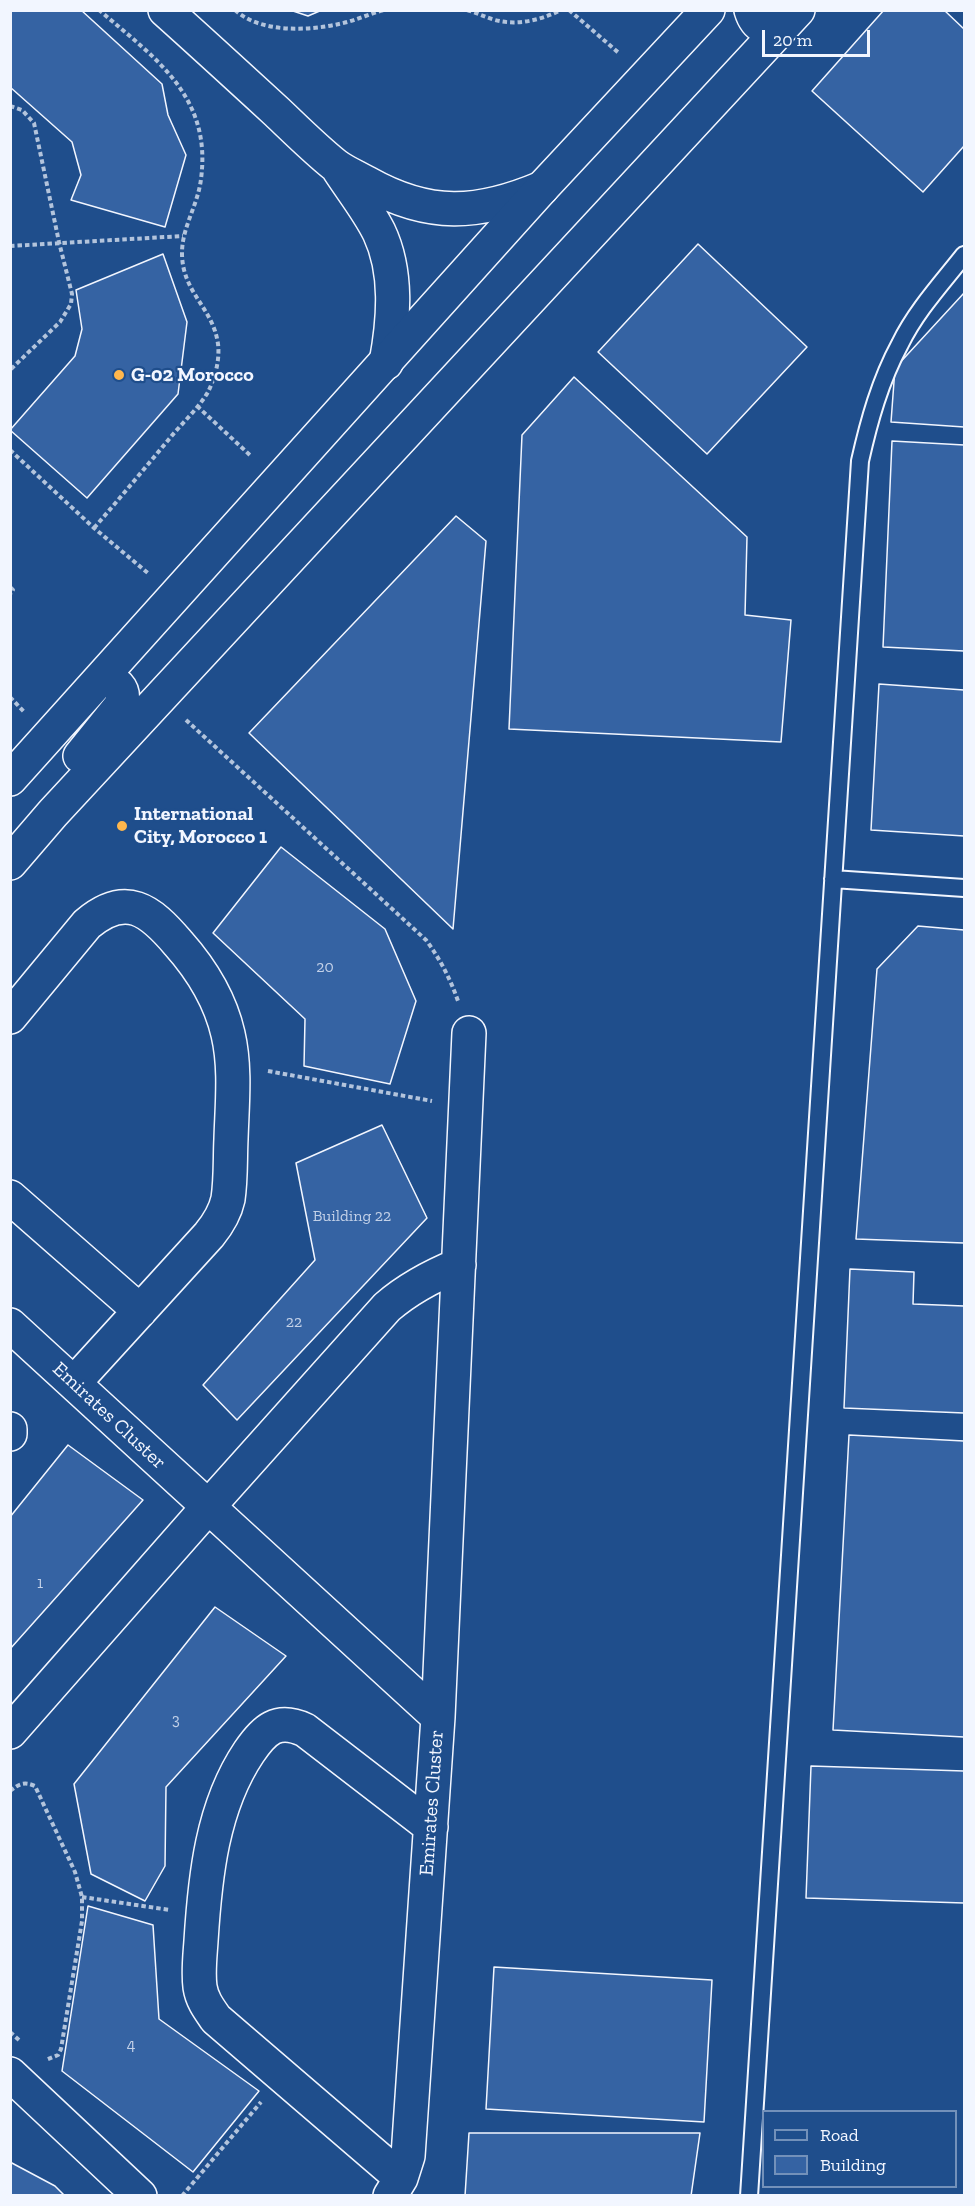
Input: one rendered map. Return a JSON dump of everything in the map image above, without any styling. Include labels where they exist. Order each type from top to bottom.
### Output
[{"type":"street","points":[[165,10],[336,166],[385,193],[409,203],[436,208],[464,208],[490,206],[517,199],[542,188]]},
{"type":"street","points":[[10,778],[101,680],[542,188],[708,10]]},
{"type":"street","points":[[751,10],[753,19],[761,27],[772,30],[790,19]]},
{"type":"street","points":[[10,863],[53,813],[790,19]]},
{"type":"street","points":[[336,166],[379,232],[387,258],[392,284],[393,310],[386,363]]},
{"type":"street","points":[[53,813],[55,800],[66,774],[122,704],[123,696],[116,683],[101,680]]},
{"type":"street","points":[[10,1017],[92,920],[109,909],[135,908],[148,912],[159,920],[194,960],[209,983],[221,1009],[229,1036],[231,1064],[229,1185],[224,1212],[209,1235],[74,1383]]},
{"type":"street","points":[[438,1717],[469,1033]]},
{"type":"street","points":[[10,1197],[140,1311]]},
{"type":"street","points":[[10,1732],[387,1307],[423,1280],[459,1265]]},
{"type":"street","name":"Emirates Cluster","points":[[10,1325],[438,1717],[408,2156],[395,2187]]},
{"type":"street","points":[[10,1429],[10,1434]]},
{"type":"street","points":[[395,2187],[283,2076],[216,2019],[202,1997],[200,1972],[203,1915],[211,1849],[224,1801],[236,1772],[257,1740],[274,1726],[295,1725],[305,1730],[431,1827]]},
{"type":"street","points":[[10,2074],[140,2196]]},
{"type":"lane","points":[[749,2196],[860,462],[883,381],[900,343],[922,307],[964,255]]},
{"type":"lane","points":[[833,879],[964,888]]},
{"type":"path","points":[[94,528],[207,393],[217,364],[218,345],[214,326],[206,309],[193,294],[182,260],[183,236],[201,181],[203,161],[195,116],[185,94],[171,74],[99,10]]},
{"type":"path","points":[[235,10],[242,17],[256,23],[286,29],[338,25],[384,10]]},
{"type":"path","points":[[467,10],[497,20],[516,22],[535,20],[561,10]]},
{"type":"path","points":[[569,10],[646,76]]},
{"type":"path","points":[[10,106],[22,110],[34,123],[70,284],[71,304],[60,322],[10,370]]},
{"type":"path","points":[[10,246],[183,236]]},
{"type":"path","points":[[198,406],[279,482]]},
{"type":"path","points":[[10,450],[94,528],[175,595]]},
{"type":"path","points":[[10,587],[13,590],[10,594]]},
{"type":"path","points":[[161,697],[426,940],[448,974],[469,1033]]},
{"type":"path","points":[[231,1064],[465,1108]]},
{"type":"path","points":[[10,1791],[21,1783],[28,1782],[35,1786],[75,1872],[82,1897],[82,1921],[61,2049],[52,2059],[45,2060],[39,2056]]},
{"type":"path","points":[[82,1897],[203,1915]]},
{"type":"path","points":[[10,2032],[25,2044]]},
{"type":"path","points":[[182,2196],[283,2076]]},
{"type":"building","points":[[10,10],[81,10],[162,84],[168,115],[186,155],[165,227],[71,200],[81,175],[72,142],[10,87]]},
{"type":"building","points":[[290,10],[322,10],[308,16]]},
{"type":"building","points":[[884,10],[944,10],[964,29],[964,146],[923,192],[812,91]]},
{"type":"building","points":[[698,244],[807,347],[707,454],[598,352]]},
{"type":"building","name":"G-02 Morocco","points":[[163,254],[187,322],[178,394],[87,498],[10,430],[75,356],[82,329],[76,290]]},
{"type":"building","points":[[964,293],[964,427],[891,422],[895,368]]},
{"type":"building","points":[[574,377],[747,537],[745,615],[791,620],[781,742],[509,729],[522,435]]},
{"type":"building","points":[[892,441],[964,445],[964,651],[883,647]]},
{"type":"building","points":[[456,516],[486,541],[453,929],[249,733]]},
{"type":"building","points":[[879,684],[964,690],[964,836],[871,830]]},
{"type":"building","points":[[281,847],[385,929],[416,1001],[390,1084],[304,1066],[305,1019],[213,933]]},
{"type":"building","points":[[918,926],[964,930],[964,1243],[856,1239],[877,969]]},
{"type":"building","points":[[382,1125],[427,1218],[237,1420],[203,1385],[315,1260],[296,1163]]},
{"type":"building","points":[[850,1269],[914,1272],[913,1304],[964,1306],[964,1413],[844,1408]]},
{"type":"building","points":[[849,1435],[964,1441],[964,1737],[833,1730]]},
{"type":"building","points":[[68,1445],[143,1500],[10,1649],[10,1517]]},
{"type":"building","points":[[215,1607],[286,1656],[166,1787],[165,1866],[145,1901],[91,1874],[74,1784]]},
{"type":"building","points":[[811,1766],[964,1771],[964,1903],[806,1898]]},
{"type":"building","points":[[88,1906],[153,1925],[159,2019],[259,2091],[193,2172],[62,2071]]},
{"type":"building","points":[[494,1967],[712,1980],[704,2122],[486,2109]]},
{"type":"building","points":[[469,2133],[700,2133],[691,2196],[465,2196]]},
{"type":"building","points":[[10,2162],[55,2186],[65,2196],[10,2196]]},
{"type":"place","name":"G-02 Morocco","points":[[119,375]]},
{"type":"place","name":"International City, Morocco 1","points":[[122,826]]}]
